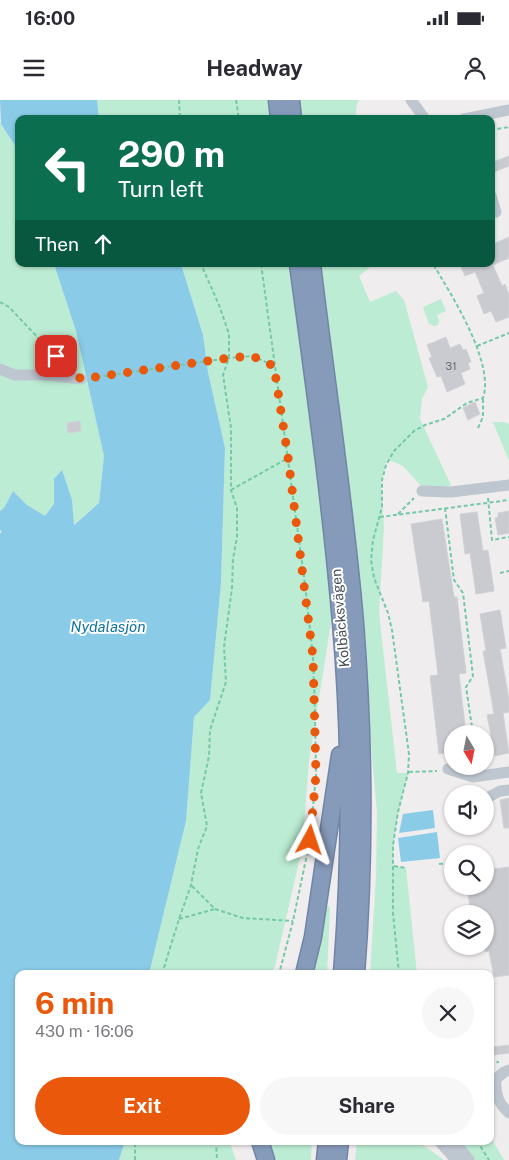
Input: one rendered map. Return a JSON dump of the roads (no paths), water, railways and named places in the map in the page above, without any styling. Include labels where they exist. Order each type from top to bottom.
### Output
[{"type":"highway","points":[[277,100],[279,115]]},
{"type":"highway","points":[[291,100],[293,115]]},
{"type":"highway","name":"Kolbäcksvägen","points":[[298,267],[335,554],[342,642],[346,723],[348,844],[342,970]]},
{"type":"highway","name":"Kolbäcksvägen","points":[[312,267],[355,622],[361,835],[356,970]]},
{"type":"highway","points":[[305,970],[312,937],[346,723]]},
{"type":"highway","points":[[261,1145],[266,1160]]},
{"type":"highway","points":[[325,1160],[327,1145]]},
{"type":"highway","points":[[338,1160],[340,1145]]},
{"type":"street","points":[[411,100],[422,115]]},
{"type":"street","points":[[484,115],[509,110]]},
{"type":"street","points":[[0,369],[16,375],[47,375],[81,379]]},
{"type":"street","points":[[422,491],[451,492],[509,485]]},
{"type":"street","points":[[494,774],[509,772]]},
{"type":"street","points":[[467,775],[473,777],[487,775]]},
{"type":"street","points":[[494,794],[509,790]]},
{"type":"street","points":[[509,1070],[496,1079],[496,1088],[497,1098],[501,1106],[509,1113]]},
{"type":"street","points":[[443,1145],[456,1160]]},
{"type":"street","points":[[457,1145],[469,1160]]},
{"type":"water","points":[[0,100],[97,100],[99,115],[15,115],[15,145],[1,124]]},
{"type":"water","name":"Nydalasjön","points":[[55,267],[182,267],[203,335],[208,372],[225,448],[221,583],[210,700],[194,717],[186,821],[150,970],[15,970],[15,1145],[124,1145],[119,1160],[0,1160],[0,533],[2,532],[0,530],[0,511],[4,508],[13,491],[27,505],[45,516],[54,504],[54,479],[62,470],[72,500],[74,525],[99,503],[104,456],[76,331]]},
{"type":"water","points":[[433,810],[435,828],[399,833],[403,814]]},
{"type":"water","points":[[437,832],[440,858],[401,862],[398,838]]}]
